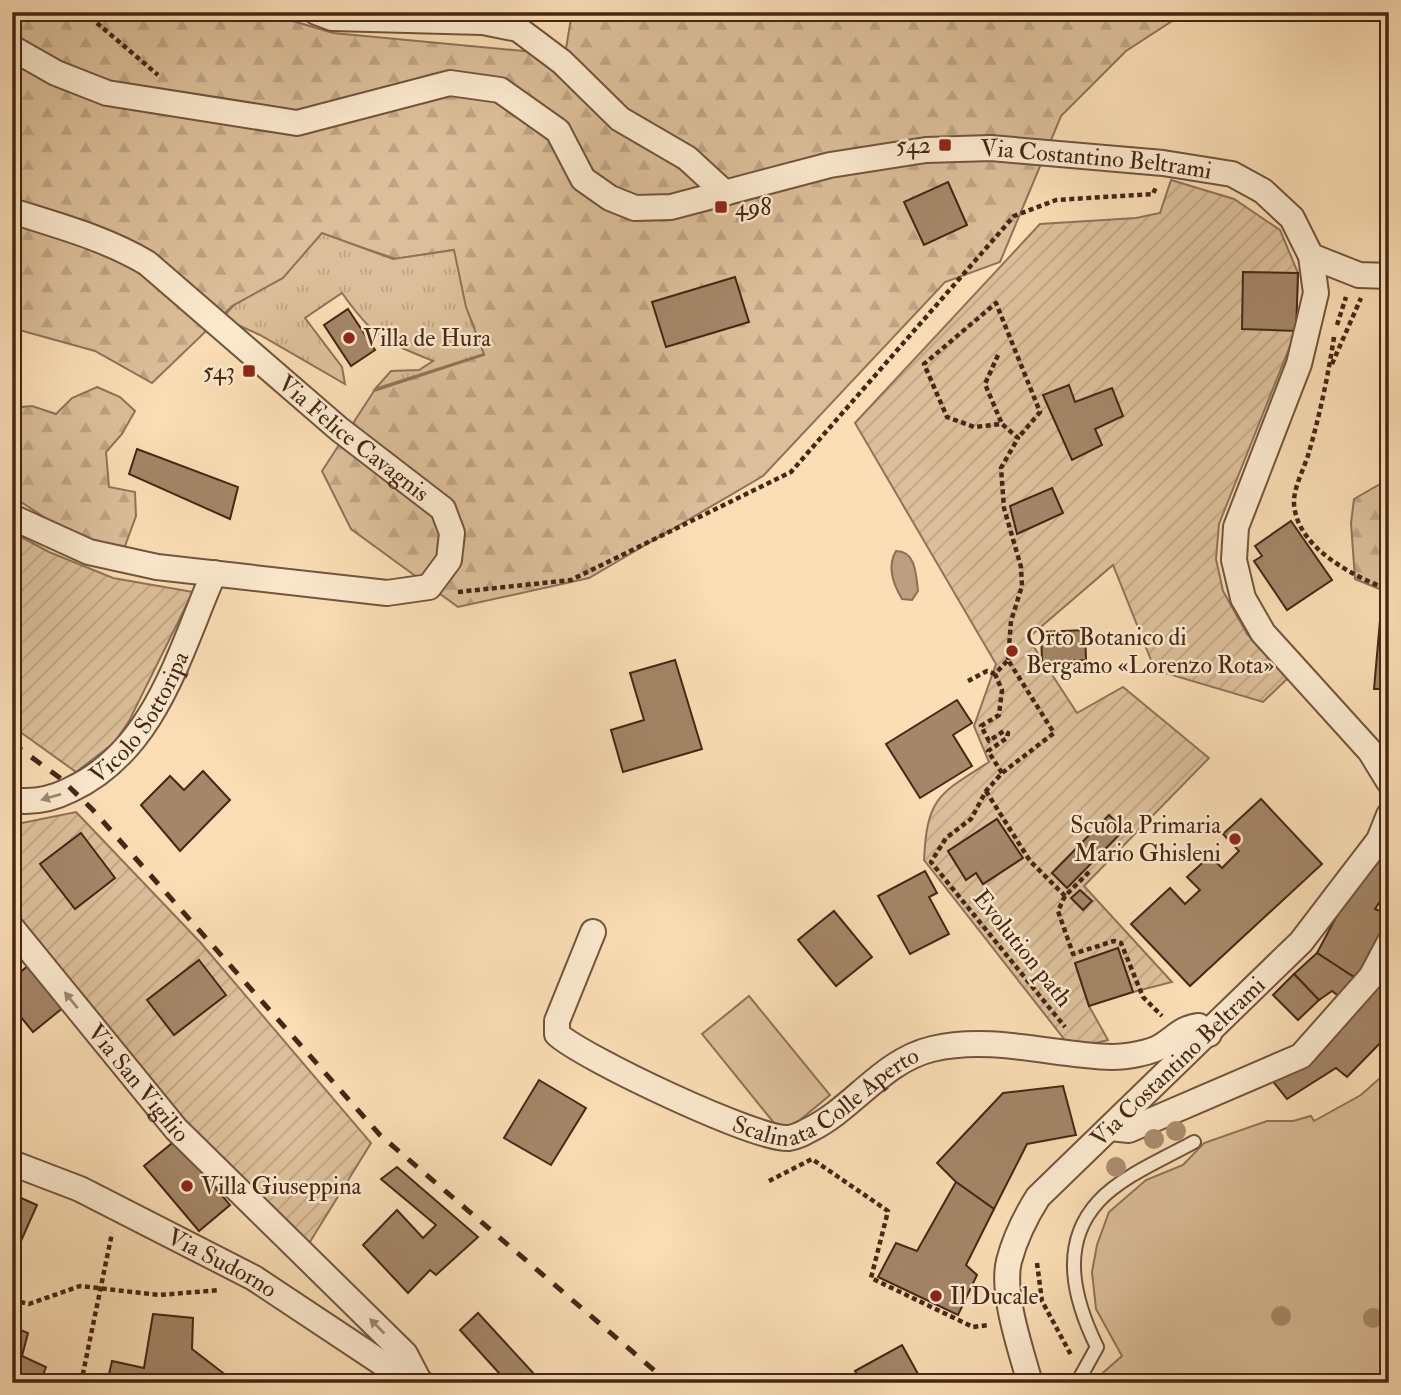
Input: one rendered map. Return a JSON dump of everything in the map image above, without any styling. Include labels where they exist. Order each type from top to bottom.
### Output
[{"type":"street","points":[[316,12],[332,18],[483,22],[517,29],[562,62],[620,119],[687,158],[725,193]]},
{"type":"street","points":[[12,48],[56,72],[107,93],[297,123],[450,83],[500,90],[558,131],[583,179],[610,198],[635,208],[671,207],[725,193]]},
{"type":"street","name":"Via Costantino Beltrami","points":[[725,193],[830,165],[926,150],[991,148],[1163,163],[1232,174],[1263,191],[1292,218],[1311,256],[1316,293],[1299,364],[1236,527],[1234,560],[1243,598],[1263,633],[1370,751],[1389,782]]},
{"type":"street","name":"Via Felice Cavagnis","points":[[12,211],[99,239],[147,263],[339,429],[443,509],[452,533],[449,559],[429,587]]},
{"type":"street","points":[[1311,256],[1359,275],[1389,276]]},
{"type":"street","points":[[12,517],[89,552],[157,567],[387,593],[429,587]]},
{"type":"street","name":"Vicolo Sottoripa","points":[[12,800],[41,800],[62,794],[92,780],[120,757],[152,716],[214,573]]},
{"type":"street","name":"Via Costantino Beltrami","points":[[1030,1383],[1017,1332],[1008,1263],[1025,1218],[1057,1176],[1209,1034],[1301,942],[1379,840],[1389,815]]},
{"type":"street","name":"Via San Vigilio","points":[[12,928],[176,1129],[405,1354],[420,1381]]},
{"type":"street","name":"Scalinata Colle Aperto","points":[[593,932],[557,1021],[557,1034],[569,1046],[662,1091],[739,1124],[781,1137],[790,1138],[810,1130],[895,1064],[929,1049],[961,1044],[1009,1044],[1114,1057],[1161,1047],[1184,1028]]},
{"type":"street","points":[[1110,1128],[1129,1129],[1301,1056],[1371,977],[1389,943]]},
{"type":"street","points":[[1184,1028],[1199,1026],[1209,1034]]},
{"type":"street","name":"Via Sudorno","points":[[12,1163],[121,1209],[254,1278],[391,1369],[420,1381]]},
{"type":"street","points":[[1017,1332],[1047,1383]]},
{"type":"lane","points":[[1077,1383],[1097,1348],[1073,1284],[1074,1241],[1098,1201],[1138,1173],[1194,1142]]},
{"type":"path","points":[[84,12],[142,59],[164,81],[166,102]]},
{"type":"path","points":[[429,587],[453,592],[571,580],[791,472],[1014,216],[1056,200],[1153,194],[1163,163]]},
{"type":"path","points":[[1345,286],[1345,307],[1336,329],[1328,371],[1294,502],[1300,524],[1317,548],[1360,579],[1389,590]]},
{"type":"path","points":[[1328,371],[1361,299],[1369,291]]},
{"type":"path","points":[[1002,424],[974,427],[947,417],[924,364],[996,303],[1040,412],[1018,438],[1001,468],[1004,508],[1021,567],[1022,586],[1011,621],[1008,660],[1054,733],[1002,774],[986,791],[1030,861],[1065,896]]},
{"type":"path","points":[[998,355],[985,384],[1002,424],[1018,438]]},
{"type":"path","points":[[995,674],[1008,660]]},
{"type":"path","points":[[968,681],[987,671],[995,674],[1002,691],[999,715],[981,726],[989,741],[1004,731],[1008,733],[1007,738],[988,751],[1002,774]]},
{"type":"path","name":"Evolution path","points":[[986,791],[971,819],[946,838],[931,862],[1089,1054]]},
{"type":"path","points":[[1089,872],[1065,896],[1058,911],[1073,954],[1114,941],[1121,943],[1143,997],[1159,1014],[1184,1028]]},
{"type":"path","points":[[769,1181],[812,1159],[888,1211],[871,1278],[973,1327],[1017,1332]]},
{"type":"path","points":[[50,1383],[51,1377],[79,1383],[114,1224],[121,1209]]},
{"type":"path","points":[[12,1300],[29,1304],[80,1286],[159,1296],[237,1289],[254,1278]]},
{"type":"green space","points":[[12,12],[263,12],[333,33],[565,55],[572,12],[1186,12],[1126,51],[1061,116],[1000,262],[945,282],[763,476],[589,578],[458,607],[351,529],[322,471],[374,391],[484,355],[464,305],[453,250],[396,259],[322,234],[282,280],[232,306],[152,383],[95,351],[12,328]]},
{"type":"green space","points":[[1171,180],[1234,199],[1280,230],[1298,273],[1296,331],[1219,524],[1216,559],[1223,591],[1247,634],[1288,678],[1263,702],[1155,670],[1113,565],[1028,638],[1077,713],[1123,687],[1209,758],[1084,886],[1172,982],[1133,992],[1118,948],[1075,963],[1089,1006],[1108,1040],[1088,1045],[1068,1044],[924,860],[928,823],[939,799],[947,790],[989,762],[974,726],[996,664],[855,423],[1040,224],[1136,218],[1160,213]],"holes":[[[997,819],[1022,858],[983,884],[976,873],[967,879],[948,851]]]},
{"type":"green space","points":[[322,233],[393,259],[454,250],[466,307],[484,354],[375,389],[391,371],[419,370],[433,361],[380,336],[363,320],[342,293],[305,318],[342,367],[345,384],[260,335],[222,318],[234,305],[283,278]]},
{"type":"green space","points":[[97,387],[120,397],[135,411],[122,434],[106,452],[109,487],[135,492],[136,516],[125,546],[98,545],[50,521],[12,496],[12,408],[32,406],[56,414],[72,398]]},
{"type":"green space","points":[[1389,479],[1389,593],[1355,579],[1351,523],[1354,499]]},
{"type":"green space","points":[[12,532],[49,552],[113,578],[193,592],[129,721],[114,743],[76,772],[12,726]]},
{"type":"green space","points":[[76,812],[200,942],[371,1143],[305,1250],[182,1125],[12,910],[12,820],[22,823]]},
{"type":"green space","points":[[749,996],[830,1095],[783,1134],[702,1034]]},
{"type":"green space","points":[[1389,1070],[1389,1383],[1103,1383],[1098,1377],[1122,1356],[1096,1309],[1092,1272],[1097,1245],[1109,1212],[1146,1180],[1183,1165],[1204,1143],[1267,1121],[1293,1121],[1311,1116],[1314,1121],[1361,1095]]},
{"type":"shaded area","points":[[896,551],[908,555],[914,565],[918,591],[912,600],[902,599],[894,581],[892,563]]},
{"type":"building","points":[[948,182],[967,225],[924,245],[904,202]]},
{"type":"building","points":[[1243,272],[1298,273],[1296,331],[1242,329]]},
{"type":"building","points":[[735,277],[749,322],[666,347],[652,302]]},
{"type":"building","name":"Villa de Hura","points":[[348,309],[375,350],[351,366],[324,325]]},
{"type":"building","points":[[1069,385],[1075,402],[1112,388],[1123,416],[1095,429],[1102,445],[1072,460],[1043,395]]},
{"type":"building","points":[[137,449],[238,487],[230,519],[129,474]]},
{"type":"building","points":[[1052,488],[1063,513],[1017,534],[1010,506]]},
{"type":"building","points":[[1291,521],[1332,580],[1287,610],[1254,561],[1262,556],[1255,546]]},
{"type":"building","points":[[1381,609],[1389,610],[1389,689],[1374,689]]},
{"type":"building","points":[[1085,630],[1086,660],[1042,662],[1041,632]]},
{"type":"building","points":[[675,660],[702,749],[623,772],[611,730],[644,720],[630,673]]},
{"type":"building","points":[[957,700],[972,723],[953,735],[972,766],[920,798],[886,744]]},
{"type":"building","points":[[203,771],[230,800],[180,851],[141,805],[170,776],[184,790]]},
{"type":"building","points":[[1261,799],[1322,864],[1190,986],[1131,924],[1170,888],[1185,904],[1200,890],[1187,877],[1210,856],[1222,868],[1239,851],[1223,834]]},
{"type":"building","points":[[1109,815],[1124,830],[1067,888],[1052,873]]},
{"type":"building","points":[[997,819],[1023,858],[983,884],[976,873],[966,880],[948,851]]},
{"type":"building","points":[[81,833],[115,878],[75,909],[40,864]]},
{"type":"building","points":[[1389,846],[1389,888],[1375,909],[1389,914],[1389,927],[1360,981],[1317,953],[1342,906]]},
{"type":"building","points":[[925,871],[937,893],[929,897],[949,934],[910,954],[878,896]]},
{"type":"building","points":[[1080,890],[1092,901],[1083,910],[1071,898]]},
{"type":"building","points":[[834,911],[872,957],[836,986],[798,940]]},
{"type":"building","points":[[1118,948],[1133,992],[1089,1006],[1075,963]]},
{"type":"building","points":[[1317,953],[1360,981],[1345,1001],[1332,991],[1319,1000],[1294,974]]},
{"type":"building","points":[[199,960],[226,995],[174,1035],[147,1000]]},
{"type":"building","points":[[29,965],[64,1007],[33,1032],[12,1006],[12,979]]},
{"type":"building","points":[[1389,966],[1389,1034],[1347,1077],[1336,1068],[1287,1099],[1271,1079]]},
{"type":"building","points":[[1294,974],[1319,1000],[1298,1020],[1273,995]]},
{"type":"building","points":[[539,1080],[586,1108],[551,1165],[504,1138]]},
{"type":"building","points":[[1063,1086],[1076,1135],[1027,1144],[994,1209],[956,1182],[937,1163],[1003,1093]]},
{"type":"building","name":"Villa Giuseppina","points":[[176,1140],[230,1205],[199,1231],[144,1166]]},
{"type":"building","points":[[397,1167],[478,1237],[436,1275],[430,1270],[408,1293],[363,1245],[397,1210],[423,1238],[436,1225],[381,1179]]},
{"type":"building","points":[[956,1182],[994,1209],[966,1265],[977,1275],[958,1315],[878,1277],[896,1243],[917,1251]]},
{"type":"building","points":[[12,1194],[37,1205],[17,1250],[12,1248]]},
{"type":"building","points":[[478,1313],[535,1375],[527,1383],[508,1383],[460,1330]]},
{"type":"building","points":[[153,1314],[193,1318],[192,1349],[236,1383],[107,1383],[112,1361],[144,1368]]},
{"type":"building","points":[[16,1328],[28,1333],[22,1356],[46,1367],[40,1383],[12,1383],[12,1337]]},
{"type":"building","points":[[902,1345],[923,1383],[862,1383],[855,1371]]},
{"type":"railway","points":[[12,743],[60,778],[92,809],[380,1135],[669,1383]]},
{"type":"place","name":"542","points":[[945,145]]},
{"type":"place","name":"498","points":[[721,207]]},
{"type":"place","name":"Villa de Hura","points":[[349,338]]},
{"type":"place","name":"543","points":[[249,371]]},
{"type":"place","name":"Orto Botanico di Bergamo «Lorenzo Rota»","points":[[1012,651]]},
{"type":"place","name":"Scuola Primaria Mario Ghisleni","points":[[1235,839]]},
{"type":"place","name":"Villa Giuseppina","points":[[187,1186]]},
{"type":"place","name":"Il Ducale","points":[[936,1296]]}]
